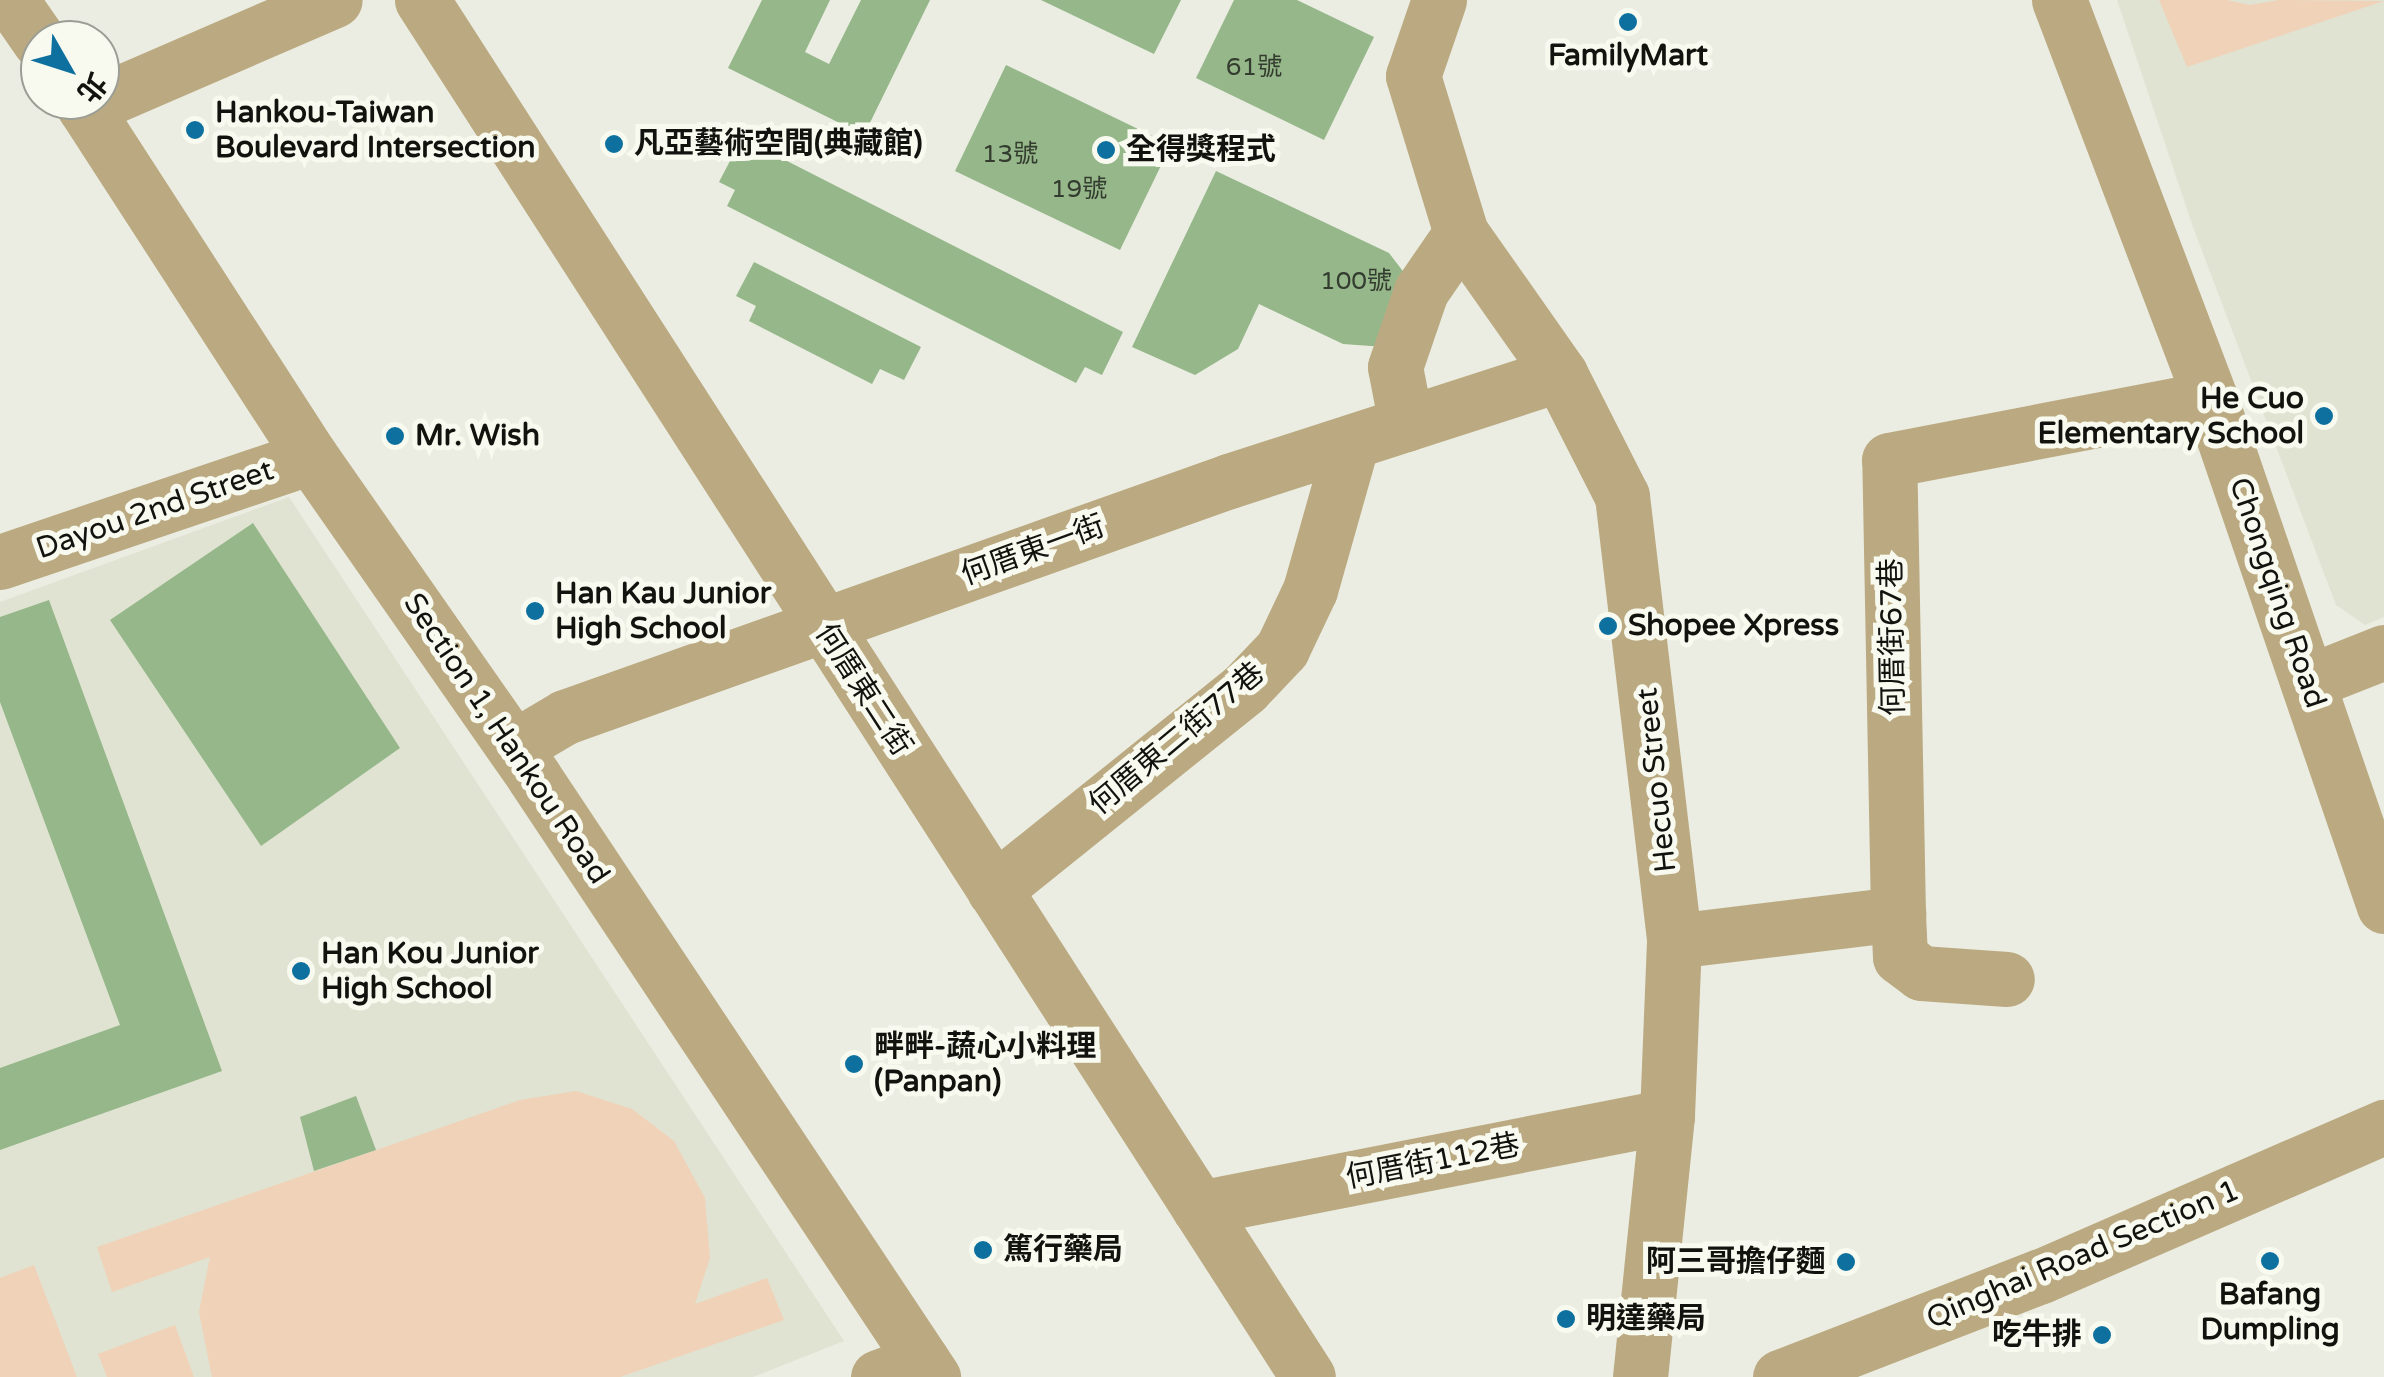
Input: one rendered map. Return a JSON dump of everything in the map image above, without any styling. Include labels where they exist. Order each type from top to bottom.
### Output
[{"type":"street","points":[[120,88],[336,0]]},
{"type":"street","name":"何厝東二街","points":[[422,0],[1308,1377]]},
{"type":"street","name":"Hecuo Street","points":[[1439,0],[1413,76],[1461,233],[1560,374],[1622,496],[1674,941],[1667,1116],[1640,1377]]},
{"type":"street","name":"Chongqing Road","points":[[2059,0],[2210,398],[2384,906]]},
{"type":"street","name":"Section 1, Hankou Road","points":[[92,120],[311,457],[514,747],[911,1372]]},
{"type":"street","points":[[1406,424],[1395,367],[1421,291],[1461,233]]},
{"type":"street","name":"何厝東一街","points":[[514,747],[564,717],[1352,442],[1560,374]]},
{"type":"street","name":"何厝街67巷","points":[[1898,914],[1889,460],[2210,398]]},
{"type":"street","name":"何厝東二街77巷","points":[[994,890],[1245,688],[1282,649],[1310,590],[1352,442]]},
{"type":"street","name":"Dayou 2nd Street","points":[[0,562],[311,457]]},
{"type":"street","points":[[2308,682],[2384,652]]},
{"type":"street","points":[[1674,941],[1898,914],[1900,957],[1921,973],[2007,979]]},
{"type":"street","name":"何厝街112巷","points":[[1199,1208],[1667,1116]]},
{"type":"street","name":"Qinghai Road Section 1","points":[[1780,1377],[2041,1276],[2384,1127]]},
{"type":"shaded area","name":"He Cuo Elementary School","points":[[2117,0],[2384,0],[2384,617],[2365,625],[2336,605],[2193,227]]},
{"type":"shaded area","points":[[2159,0],[2227,0],[2250,5],[2279,0],[2384,1],[2187,67]]},
{"type":"shaded area","name":"Han Kou Junior High School","points":[[289,497],[844,1341],[753,1377],[0,1377],[0,602]]},
{"type":"shaded area","points":[[576,1091],[632,1109],[674,1141],[705,1198],[710,1258],[695,1304],[767,1278],[784,1320],[620,1377],[212,1377],[199,1312],[210,1257],[112,1292],[97,1247],[520,1100]]},
{"type":"shaded area","points":[[34,1265],[77,1377],[0,1377],[0,1278]]},
{"type":"shaded area","points":[[175,1325],[194,1377],[107,1377],[98,1354]]},
{"type":"building","points":[[762,0],[830,0],[805,52],[829,64],[861,0],[930,0],[864,135],[728,68]]},
{"type":"building","points":[[1041,0],[1181,0],[1154,54]]},
{"type":"building","points":[[1234,0],[1297,0],[1374,37],[1324,140],[1196,78]]},
{"type":"building","points":[[1006,65],[1171,145],[1120,250],[955,171]]},
{"type":"building","points":[[742,138],[1123,332],[1102,375],[1085,367],[1076,383],[727,206],[735,190],[719,182]]},
{"type":"building","points":[[1216,171],[1389,253],[1415,287],[1385,347],[1343,344],[1259,304],[1238,349],[1195,375],[1132,347]]},
{"type":"building","points":[[754,262],[921,347],[904,380],[880,369],[872,384],[749,321],[756,306],[736,296]]},
{"type":"building","points":[[253,523],[400,748],[261,846],[110,620]]},
{"type":"building","points":[[49,600],[222,1071],[0,1150],[0,1068],[120,1025],[0,702],[0,617]]},
{"type":"building","points":[[356,1096],[376,1150],[314,1171],[300,1117]]},
{"type":"place","name":"FamilyMart","points":[[1628,22]]},
{"type":"place","name":"Hankou-Taiwan Boulevard Intersection","points":[[195,130]]},
{"type":"place","name":"凡亞藝術空間(典藏館)","points":[[614,144]]},
{"type":"place","name":"全得獎程式","points":[[1106,150]]},
{"type":"place","name":"He Cuo Elementary School","points":[[2324,416]]},
{"type":"place","name":"Mr. Wish","points":[[395,436]]},
{"type":"place","name":"Han Kau Junior High School","points":[[535,611]]},
{"type":"place","name":"Shopee Xpress","points":[[1608,626]]},
{"type":"place","name":"Han Kou Junior High School","points":[[301,971]]},
{"type":"place","name":"畔畔-蔬心小料理 (Panpan)","points":[[854,1064]]},
{"type":"place","name":"篤行藥局","points":[[983,1250]]},
{"type":"place","name":"Bafang Dumpling","points":[[2270,1261]]},
{"type":"place","name":"阿三哥擔仔麵","points":[[1846,1262]]},
{"type":"place","name":"明達藥局","points":[[1566,1319]]},
{"type":"place","name":"吃牛排","points":[[2102,1335]]}]
